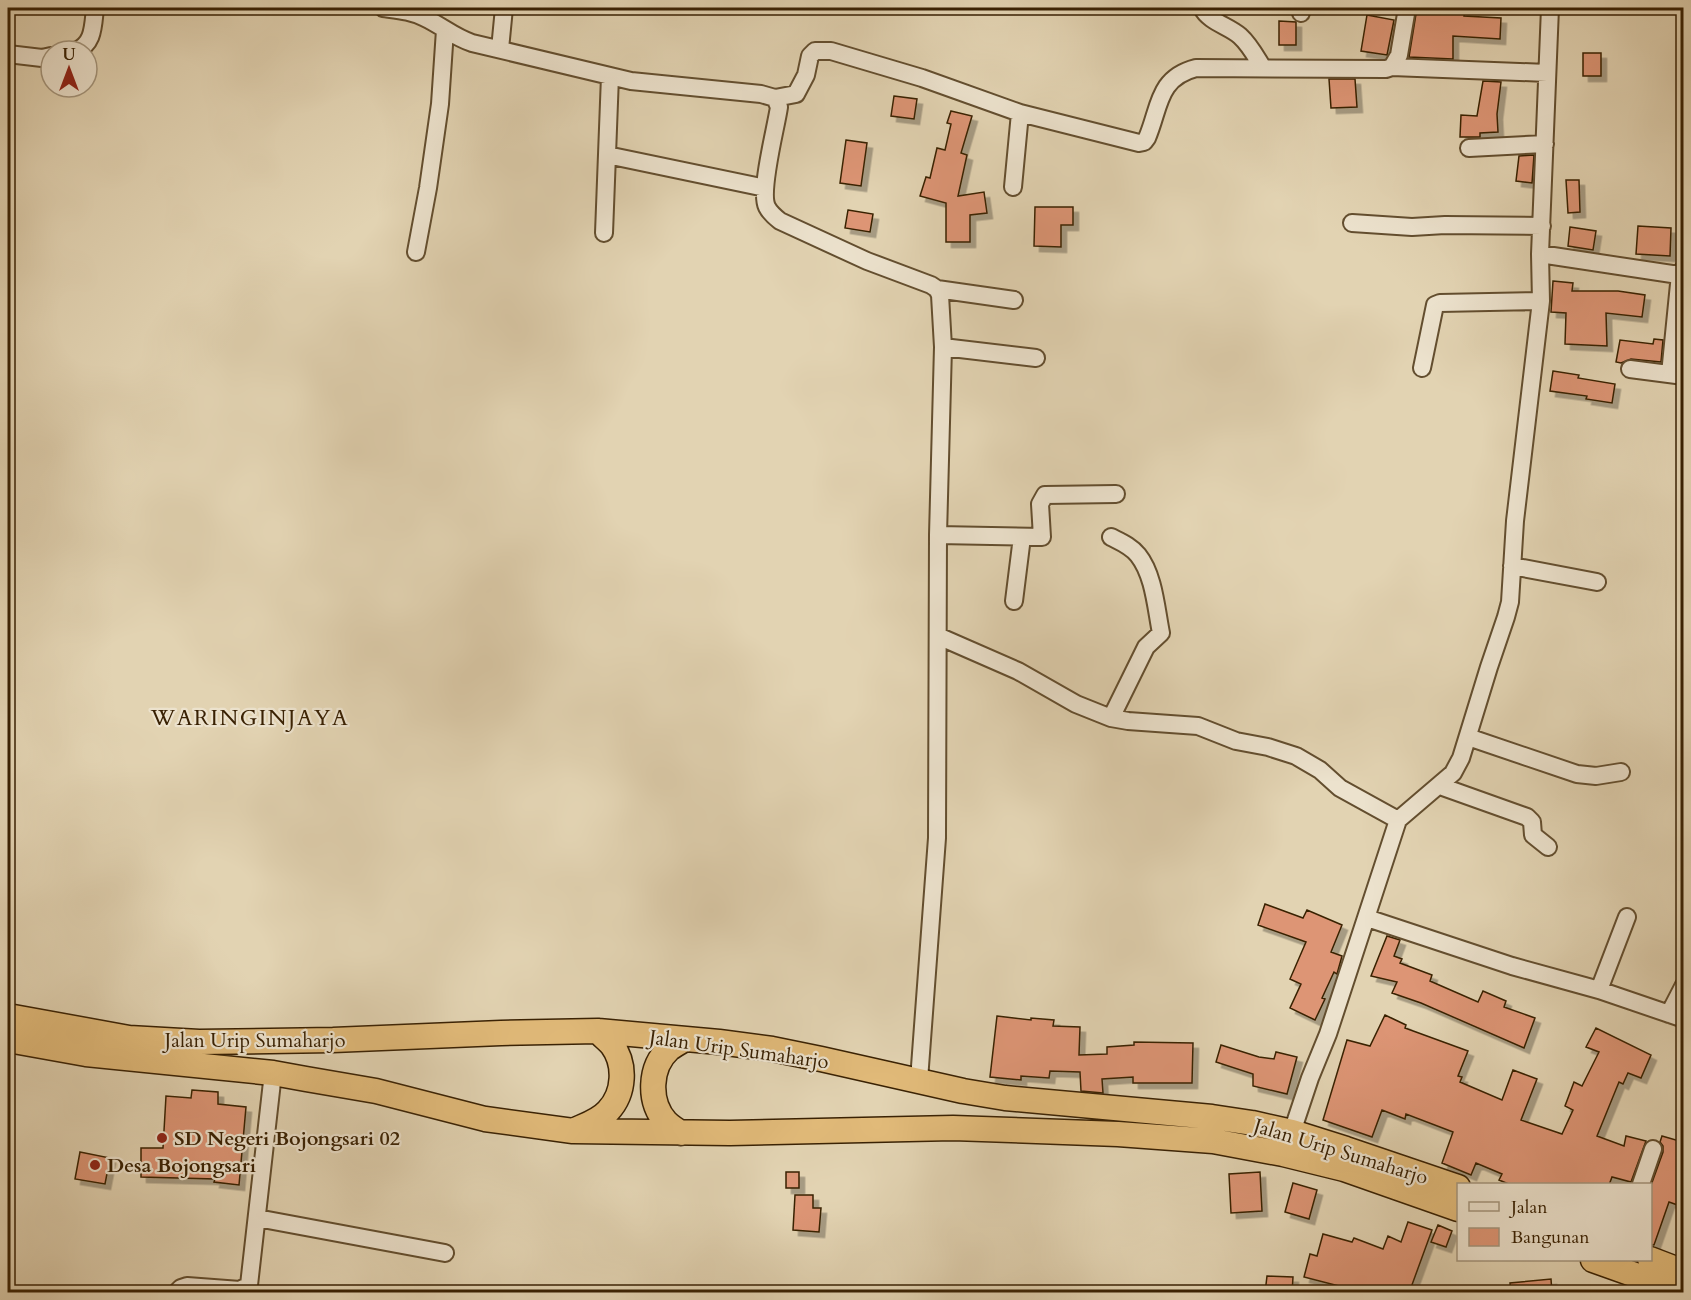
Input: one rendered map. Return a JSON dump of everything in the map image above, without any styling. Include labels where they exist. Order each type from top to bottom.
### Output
[{"type":"highway","name":"Jalan Urip Sumaharjo","points":[[8,1016],[129,1038],[199,1042],[598,1031],[772,1049],[963,1091],[1165,1125],[1213,1141],[1283,1154],[1344,1169],[1457,1209]]},
{"type":"highway","points":[[573,1131],[593,1122],[608,1111],[618,1096],[622,1078],[620,1060],[611,1044],[598,1031]]},
{"type":"highway","points":[[681,1133],[665,1121],[660,1113],[655,1104],[652,1085],[657,1066],[669,1050],[685,1039]]},
{"type":"highway","name":"Jalan Urip Sumaharjo","points":[[8,1040],[86,1054],[273,1073],[376,1091],[485,1119],[573,1131],[681,1133],[1165,1125],[1212,1117],[1292,1132],[1457,1187]]},
{"type":"highway","points":[[1652,1260],[1683,1272]]},
{"type":"highway","points":[[1596,1261],[1683,1293]]},
{"type":"street","points":[[89,39],[95,8]]},
{"type":"street","points":[[383,8],[417,14],[460,39],[610,76],[664,85],[761,93],[775,98],[796,93],[806,75],[810,56],[815,51],[831,51],[922,78],[1020,113],[1139,143],[1144,142],[1147,138],[1165,88],[1186,70],[1196,68],[1386,69],[1392,67],[1547,73]]},
{"type":"street","points":[[500,50],[504,8]]},
{"type":"street","points":[[1202,8],[1206,15],[1244,39],[1263,68]]},
{"type":"street","points":[[1392,67],[1399,55],[1407,8]]},
{"type":"street","points":[[1292,1132],[1367,918],[1398,820],[1453,773],[1468,737],[1510,602],[1515,521],[1541,301],[1540,255],[1550,8]]},
{"type":"street","points":[[416,252],[440,104],[445,30]]},
{"type":"street","points":[[8,54],[39,58]]},
{"type":"street","points":[[604,233],[610,76]]},
{"type":"street","points":[[775,98],[779,107],[765,188],[766,206],[771,214],[780,221],[867,261],[932,285],[937,289],[942,302],[938,535],[937,838],[919,1080]]},
{"type":"street","points":[[1012,187],[1020,113]]},
{"type":"street","points":[[1469,148],[1545,144]]},
{"type":"street","points":[[607,155],[765,188]]},
{"type":"street","points":[[1352,223],[1412,227],[1542,226]]},
{"type":"street","points":[[1540,255],[1672,274],[1682,271],[1676,375],[1630,369]]},
{"type":"street","points":[[937,289],[1014,300]]},
{"type":"street","points":[[1422,368],[1436,305],[1440,303],[1541,301]]},
{"type":"street","points":[[943,347],[1036,358]]},
{"type":"street","points":[[938,535],[1042,537],[1040,504],[1045,495],[1116,494]]},
{"type":"street","points":[[1014,601],[1022,537]]},
{"type":"street","points":[[1111,537],[1126,544],[1138,554],[1144,565],[1161,633],[1146,646],[1111,718]]},
{"type":"street","points":[[1512,566],[1597,582]]},
{"type":"street","points":[[938,636],[1018,671],[1076,704],[1111,718],[1198,726],[1236,741],[1269,747],[1296,756],[1320,770],[1340,788],[1398,820]]},
{"type":"street","points":[[1468,737],[1577,774],[1596,776],[1621,772]]},
{"type":"street","points":[[1440,786],[1527,817],[1532,822],[1533,835],[1548,847]]},
{"type":"street","points":[[1599,990],[1627,917]]},
{"type":"street","points":[[1367,918],[1512,966],[1599,990],[1676,1017],[1683,985]]},
{"type":"street","points":[[177,1293],[181,1288],[187,1286],[240,1290],[247,1288],[250,1281],[273,1073]]},
{"type":"street","points":[[1642,1183],[1653,1149]]},
{"type":"street","points":[[257,1218],[445,1253]]},
{"type":"building","points":[[1417,8],[1447,8],[1465,11],[1464,16],[1501,18],[1500,39],[1453,36],[1453,59],[1409,57]]},
{"type":"building","points":[[1367,15],[1394,20],[1387,55],[1361,51]]},
{"type":"building","points":[[1279,21],[1296,22],[1296,45],[1279,45]]},
{"type":"building","points":[[1583,53],[1601,53],[1601,76],[1583,76]]},
{"type":"building","points":[[1329,79],[1355,79],[1357,107],[1331,108]]},
{"type":"building","points":[[1483,81],[1501,82],[1497,114],[1498,132],[1480,133],[1480,137],[1460,137],[1461,115],[1477,116]]},
{"type":"building","points":[[894,96],[917,99],[914,119],[891,116]]},
{"type":"building","points":[[951,111],[972,116],[961,153],[967,155],[958,196],[984,192],[987,213],[970,215],[970,242],[946,242],[946,203],[920,196],[926,177],[930,178],[937,148],[945,150],[951,124],[947,123]]},
{"type":"building","points":[[846,140],[867,143],[861,186],[840,183]]},
{"type":"building","points":[[1534,155],[1532,183],[1516,181],[1519,156]]},
{"type":"building","points":[[1566,180],[1579,180],[1580,212],[1568,213]]},
{"type":"building","points":[[1035,207],[1073,207],[1073,225],[1061,225],[1061,247],[1034,246]]},
{"type":"building","points":[[848,210],[873,214],[870,232],[845,228]]},
{"type":"building","points":[[1638,226],[1671,228],[1670,256],[1636,254]]},
{"type":"building","points":[[1570,227],[1596,231],[1593,250],[1568,246]]},
{"type":"building","points":[[1553,281],[1573,283],[1572,291],[1618,291],[1645,295],[1642,317],[1606,313],[1607,346],[1565,344],[1566,313],[1551,312]]},
{"type":"building","points":[[1654,339],[1663,340],[1661,362],[1631,359],[1621,363],[1616,362],[1620,340],[1653,344]]},
{"type":"building","points":[[1553,371],[1615,384],[1612,403],[1586,399],[1587,396],[1550,391]]},
{"type":"building","points":[[1265,904],[1303,918],[1307,910],[1342,925],[1331,952],[1342,956],[1337,974],[1334,972],[1315,1020],[1290,1008],[1301,984],[1290,979],[1306,942],[1258,925]]},
{"type":"building","points":[[1387,936],[1400,940],[1394,956],[1402,959],[1400,963],[1432,975],[1430,981],[1478,1002],[1483,991],[1506,1001],[1504,1007],[1535,1018],[1524,1048],[1421,1003],[1392,993],[1397,982],[1371,976]]},
{"type":"building","points":[[1385,1015],[1406,1025],[1405,1028],[1468,1051],[1458,1076],[1462,1077],[1460,1082],[1502,1100],[1513,1070],[1537,1079],[1521,1120],[1562,1134],[1573,1110],[1565,1106],[1574,1082],[1582,1086],[1599,1052],[1586,1047],[1596,1028],[1651,1055],[1641,1078],[1628,1073],[1623,1084],[1619,1082],[1597,1136],[1624,1146],[1626,1136],[1646,1141],[1631,1182],[1612,1177],[1610,1183],[1506,1183],[1499,1180],[1502,1174],[1476,1163],[1471,1175],[1442,1163],[1453,1132],[1406,1114],[1405,1119],[1382,1110],[1372,1137],[1323,1120],[1347,1040],[1370,1046]]},
{"type":"building","points":[[997,1016],[1054,1020],[1053,1026],[1080,1027],[1079,1055],[1107,1054],[1107,1047],[1134,1045],[1134,1042],[1193,1043],[1192,1083],[1133,1083],[1133,1077],[1102,1079],[1103,1093],[1081,1091],[1080,1072],[1050,1071],[1049,1078],[1021,1076],[1021,1080],[990,1077]]},
{"type":"building","points":[[1221,1045],[1259,1057],[1274,1059],[1276,1052],[1297,1057],[1287,1094],[1253,1086],[1253,1074],[1216,1062]]},
{"type":"building","points":[[192,1090],[218,1092],[218,1104],[246,1107],[239,1185],[214,1182],[215,1179],[141,1177],[141,1148],[163,1148],[166,1096],[191,1098]]},
{"type":"building","points":[[1662,1136],[1683,1142],[1683,1207],[1669,1202],[1654,1245],[1652,1245],[1652,1183],[1663,1152],[1660,1142]]},
{"type":"building","points":[[80,1152],[110,1158],[105,1184],[75,1179]]},
{"type":"building","points":[[786,1172],[799,1172],[799,1188],[786,1188]]},
{"type":"building","points":[[1260,1172],[1262,1211],[1231,1213],[1229,1174]]},
{"type":"building","points":[[1293,1183],[1317,1190],[1309,1219],[1285,1212]]},
{"type":"building","points":[[795,1195],[813,1195],[813,1208],[821,1208],[819,1232],[793,1230]]},
{"type":"building","points":[[1408,1222],[1432,1230],[1409,1293],[1366,1293],[1304,1277],[1310,1254],[1317,1256],[1323,1234],[1352,1242],[1354,1238],[1383,1249],[1388,1236],[1401,1242]]},
{"type":"building","points":[[1438,1225],[1452,1231],[1446,1247],[1431,1242]]},
{"type":"building","points":[[1267,1276],[1293,1277],[1292,1293],[1265,1293]]},
{"type":"building","points":[[1551,1279],[1552,1293],[1511,1293],[1510,1283]]},
{"type":"place","name":"SD Negeri Bojongsari 02","points":[[162,1138]]},
{"type":"place","name":"Desa Bojongsari","points":[[95,1165]]},
{"type":"district","name":"WARINGINJAYA","points":[[250,717]]}]
